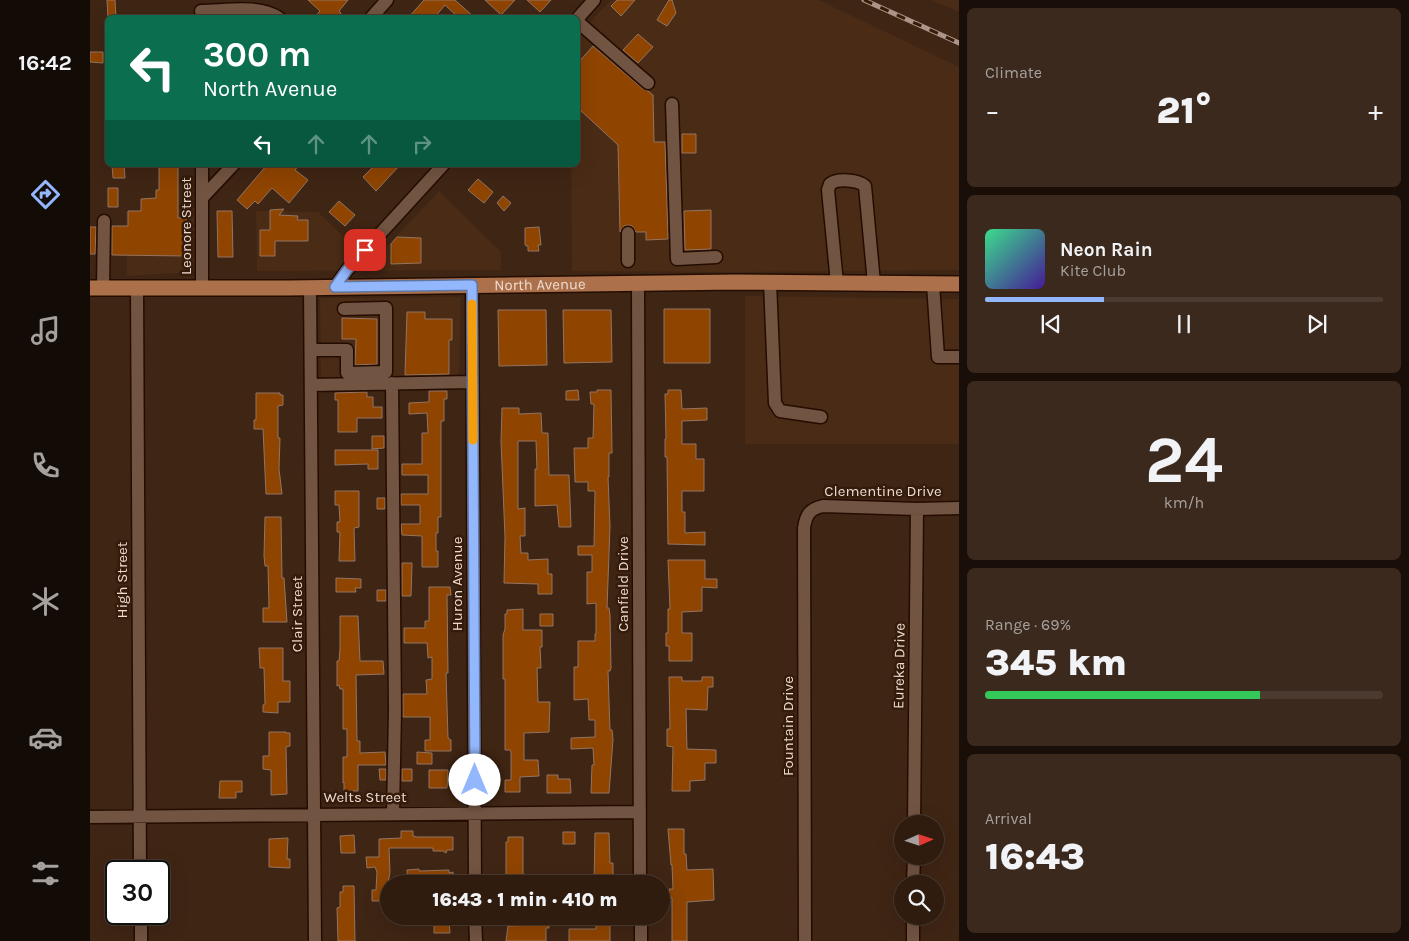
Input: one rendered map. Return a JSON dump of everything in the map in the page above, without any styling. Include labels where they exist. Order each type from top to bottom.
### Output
[{"type":"main road","name":"North Avenue","points":[[97,288],[770,282],[959,284]]},
{"type":"street","points":[[374,15],[387,0]]},
{"type":"street","points":[[580,18],[594,0]]},
{"type":"street","points":[[201,10],[258,10],[275,15]]},
{"type":"street","points":[[580,22],[648,83]]},
{"type":"street","points":[[672,104],[677,259],[716,257]]},
{"type":"street","name":"Leonore Street","points":[[202,167],[202,288]]},
{"type":"street","points":[[202,198],[232,167]]},
{"type":"street","points":[[335,287],[347,270],[441,167]]},
{"type":"street","points":[[837,283],[828,190],[830,184],[834,181],[860,182],[865,186],[874,283]]},
{"type":"street","points":[[97,288],[104,221]]},
{"type":"street","points":[[628,233],[628,261]]},
{"type":"street","points":[[770,282],[774,403],[780,412],[821,417]]},
{"type":"street","name":"Canfield Drive","points":[[638,284],[640,875]]},
{"type":"street","points":[[933,284],[938,357],[959,357]]},
{"type":"street","name":"Huron Avenue","points":[[472,285],[475,875]]},
{"type":"street","name":"Clair Street","points":[[310,287],[315,941]]},
{"type":"street","points":[[368,287],[369,308]]},
{"type":"street","name":"High Street","points":[[137,288],[140,860]]},
{"type":"street","points":[[311,350],[346,350],[347,373],[386,372],[386,308],[344,309]]},
{"type":"street","points":[[311,385],[472,382]]},
{"type":"street","points":[[392,383],[395,711],[393,813]]},
{"type":"street","name":"Clementine Drive","points":[[808,512],[824,506],[959,508]]},
{"type":"street","name":"Eureka Drive","points":[[914,815],[917,508]]},
{"type":"street","name":"Fountain Drive","points":[[805,941],[804,528],[808,512]]},
{"type":"street","name":"Welts Street","points":[[90,818],[475,812],[640,812]]},
{"type":"street","points":[[141,925],[141,941]]},
{"type":"street","points":[[475,925],[476,941]]},
{"type":"street","points":[[641,925],[641,941]]},
{"type":"street","points":[[913,925],[913,941]]},
{"type":"shaded area","points":[[611,0],[819,0],[959,67],[959,270],[572,271],[571,167],[580,167],[580,33]]},
{"type":"shaded area","points":[[931,0],[959,0],[959,12]]},
{"type":"shaded area","points":[[439,191],[501,252],[501,270],[257,271],[256,211],[318,212],[371,263]]},
{"type":"shaded area","points":[[195,208],[194,272],[127,276],[126,212]]},
{"type":"shaded area","points":[[745,296],[959,299],[959,444],[745,444]]},
{"type":"shaded area","points":[[461,297],[459,382],[321,382],[320,298]]},
{"type":"building","points":[[107,0],[115,0],[116,15],[108,15]]},
{"type":"building","points":[[308,0],[348,0],[339,11],[341,13],[339,15],[317,15],[320,11]]},
{"type":"building","points":[[424,0],[455,0],[472,15],[456,15],[445,5],[437,15],[411,15]]},
{"type":"building","points":[[485,0],[515,0],[501,15]]},
{"type":"building","points":[[527,0],[551,0],[540,12]]},
{"type":"building","points":[[617,0],[635,0],[621,16],[611,6]]},
{"type":"building","points":[[669,0],[672,0],[676,13],[667,26],[657,20]]},
{"type":"building","points":[[638,34],[653,47],[638,63],[623,50]]},
{"type":"building","points":[[593,46],[643,89],[653,95],[654,142],[665,142],[668,239],[646,240],[646,232],[636,232],[632,226],[628,225],[624,226],[620,232],[618,145],[580,110],[580,61]]},
{"type":"building","points":[[90,52],[103,52],[103,63],[90,62]]},
{"type":"building","points":[[682,134],[696,134],[696,153],[682,153]]},
{"type":"building","points":[[112,167],[124,167],[125,178],[113,178]]},
{"type":"building","points":[[159,167],[178,167],[178,218],[186,218],[186,256],[112,255],[112,226],[128,226],[128,211],[141,211],[141,199],[156,198],[156,190],[159,190]]},
{"type":"building","points":[[265,167],[297,167],[295,170],[308,180],[289,203],[272,188],[258,204],[255,201],[247,209],[237,200]]},
{"type":"building","points":[[373,167],[398,167],[376,191],[363,177]]},
{"type":"building","points":[[478,179],[493,192],[484,203],[468,190]]},
{"type":"building","points":[[108,188],[118,188],[118,207],[108,207]]},
{"type":"building","points":[[503,196],[511,203],[504,211],[497,203]]},
{"type":"building","points":[[339,201],[355,215],[345,226],[329,212]]},
{"type":"building","points":[[284,209],[279,215],[298,216],[297,220],[308,220],[308,241],[275,241],[275,256],[260,256],[260,230],[270,230],[270,210]]},
{"type":"building","points":[[711,210],[711,249],[685,250],[684,211]]},
{"type":"building","points":[[217,211],[232,211],[233,257],[218,257]]},
{"type":"building","points":[[90,227],[96,227],[95,254],[90,254]]},
{"type":"building","points":[[539,227],[541,245],[538,245],[539,251],[528,251],[528,246],[525,244],[525,228]]},
{"type":"building","points":[[397,237],[421,238],[421,263],[391,264],[391,244]]},
{"type":"building","points":[[664,309],[710,309],[710,363],[664,363]]},
{"type":"building","points":[[498,310],[546,310],[547,365],[499,366]]},
{"type":"building","points":[[563,310],[611,310],[612,362],[564,363]]},
{"type":"building","points":[[407,312],[425,312],[425,319],[452,319],[452,340],[449,340],[449,374],[405,375]]},
{"type":"building","points":[[342,318],[377,319],[377,364],[355,365],[356,339],[342,339]]},
{"type":"building","points":[[578,390],[579,400],[566,400],[566,391]]},
{"type":"building","points":[[597,390],[611,390],[612,453],[609,453],[608,477],[610,526],[607,608],[609,608],[610,615],[611,668],[608,671],[610,730],[612,730],[613,739],[609,793],[591,793],[592,765],[594,765],[593,748],[571,749],[571,738],[595,737],[595,720],[589,720],[588,699],[574,700],[574,667],[578,667],[578,641],[595,641],[596,603],[587,604],[587,572],[592,572],[592,555],[578,555],[578,546],[594,546],[595,491],[588,491],[588,482],[575,482],[574,448],[588,448],[588,438],[593,438],[594,404],[591,404],[590,392],[597,392]]},
{"type":"building","points":[[668,390],[681,390],[682,409],[707,408],[707,420],[682,421],[682,444],[696,444],[696,459],[704,459],[704,491],[682,491],[685,533],[705,532],[705,545],[668,544],[665,394],[668,394]]},
{"type":"building","points":[[429,391],[447,391],[447,399],[444,399],[444,421],[441,421],[441,517],[438,517],[438,533],[436,533],[438,567],[422,567],[422,536],[402,535],[401,524],[420,524],[420,505],[401,505],[401,494],[428,494],[428,475],[402,475],[402,464],[422,464],[422,433],[428,433],[427,413],[409,414],[409,403],[429,402]]},
{"type":"building","points":[[367,392],[367,397],[373,397],[373,407],[382,407],[382,418],[357,418],[357,432],[338,432],[338,400],[335,400],[335,393]]},
{"type":"building","points":[[256,393],[280,393],[280,395],[283,395],[283,405],[278,406],[279,469],[282,494],[266,494],[263,429],[254,429]]},
{"type":"building","points":[[502,408],[519,408],[519,414],[541,413],[542,433],[548,433],[549,475],[569,475],[571,527],[559,527],[557,505],[535,506],[536,441],[518,441],[518,509],[525,508],[525,536],[520,536],[521,553],[528,553],[528,560],[548,559],[548,574],[552,574],[552,594],[538,594],[538,584],[504,583],[505,537],[501,441]]},
{"type":"building","points":[[372,436],[384,436],[384,448],[372,449]]},
{"type":"building","points":[[335,450],[378,450],[378,469],[368,469],[368,464],[335,465]]},
{"type":"building","points":[[335,491],[359,491],[359,527],[354,528],[355,561],[339,561],[340,532],[337,532],[337,522],[340,522],[339,505],[335,505]]},
{"type":"building","points":[[377,498],[385,498],[385,509],[377,509]]},
{"type":"building","points":[[265,517],[281,517],[282,578],[284,578],[287,622],[263,622],[263,608],[269,608],[268,566],[265,566],[264,556]]},
{"type":"building","points":[[668,560],[705,560],[705,579],[717,579],[717,588],[702,587],[702,611],[682,612],[682,633],[692,633],[692,661],[669,661],[669,646],[666,646],[668,609],[670,609]]},
{"type":"building","points":[[402,563],[412,563],[411,596],[402,596]]},
{"type":"building","points":[[336,578],[361,579],[361,588],[355,588],[356,592],[336,592]]},
{"type":"building","points":[[429,587],[450,587],[451,595],[447,595],[448,673],[446,673],[448,738],[451,740],[451,751],[425,751],[425,740],[430,740],[430,717],[403,717],[403,694],[427,694],[426,680],[432,679],[432,657],[428,658],[427,643],[404,643],[404,628],[425,628],[425,621],[429,621]]},
{"type":"building","points":[[377,590],[386,590],[386,601],[377,601]]},
{"type":"building","points":[[523,609],[523,630],[542,630],[542,647],[540,647],[541,668],[537,668],[538,702],[550,702],[549,732],[524,733],[524,760],[538,760],[539,776],[520,777],[520,792],[505,792],[505,780],[511,780],[511,752],[510,750],[505,750],[503,635],[505,614],[507,614],[507,610]]},
{"type":"building","points":[[540,614],[553,614],[553,626],[540,626]]},
{"type":"building","points":[[340,616],[358,616],[360,661],[383,661],[384,674],[356,675],[357,741],[360,741],[360,753],[385,752],[386,765],[358,765],[358,791],[344,791],[343,783],[343,757],[347,757],[347,729],[343,729],[343,689],[340,689],[339,685],[337,686]]},
{"type":"building","points":[[259,648],[283,648],[283,681],[290,681],[290,702],[278,702],[278,713],[263,712],[263,705],[265,704],[264,668],[260,668]]},
{"type":"building","points":[[669,677],[682,677],[682,681],[702,681],[702,677],[713,677],[713,687],[708,687],[707,710],[686,709],[687,749],[716,750],[716,763],[705,763],[705,780],[690,781],[690,791],[672,791],[673,747],[667,746],[667,729],[670,729]]},
{"type":"building","points":[[269,732],[290,733],[290,746],[286,747],[287,794],[271,795],[271,770],[263,769],[263,756],[269,756]]},
{"type":"building","points":[[417,752],[432,753],[432,764],[417,764]]},
{"type":"building","points":[[379,769],[386,769],[386,780],[380,780]]},
{"type":"building","points":[[402,769],[412,769],[412,781],[402,781]]},
{"type":"building","points":[[429,770],[448,770],[447,788],[429,788]]},
{"type":"building","points":[[547,775],[558,775],[558,779],[570,779],[571,793],[547,793]]},
{"type":"building","points":[[220,781],[242,781],[242,792],[236,792],[236,798],[219,798]]},
{"type":"building","points":[[668,829],[684,829],[684,854],[686,854],[687,870],[713,869],[714,900],[687,902],[687,941],[672,941],[672,898],[670,898],[670,889],[673,889]]},
{"type":"building","points":[[401,831],[413,831],[413,836],[417,837],[453,837],[453,850],[447,850],[446,853],[443,851],[433,851],[433,848],[389,848],[389,875],[380,875],[380,901],[372,901],[372,890],[376,890],[377,872],[375,867],[367,868],[366,857],[379,857],[379,839],[401,838]]},
{"type":"building","points":[[563,832],[575,832],[575,844],[563,844]]},
{"type":"building","points":[[595,833],[609,833],[610,863],[613,863],[613,875],[594,875]]},
{"type":"building","points":[[354,835],[355,853],[341,853],[340,836]]},
{"type":"building","points":[[508,837],[523,837],[523,875],[506,875],[506,842],[508,842]]},
{"type":"building","points":[[288,838],[287,859],[290,859],[290,868],[269,867],[269,839]]},
{"type":"building","points":[[407,870],[449,870],[449,873],[453,872],[453,875],[407,875]]},
{"type":"building","points":[[343,886],[354,886],[355,941],[338,941],[337,908],[340,907],[340,892],[343,892]]},
{"type":"building","points":[[434,925],[449,925],[450,933],[434,933]]},
{"type":"building","points":[[549,925],[549,928],[546,928],[546,941],[506,941],[508,926]]},
{"type":"building","points":[[596,925],[610,925],[610,941],[569,941],[569,929],[596,929]]},
{"type":"railway","points":[[864,0],[959,43]]},
{"type":"slow traffic","points":[[472,304],[473,440]]},
{"type":"route","points":[[365,250],[335,287],[472,285],[475,780]]}]
